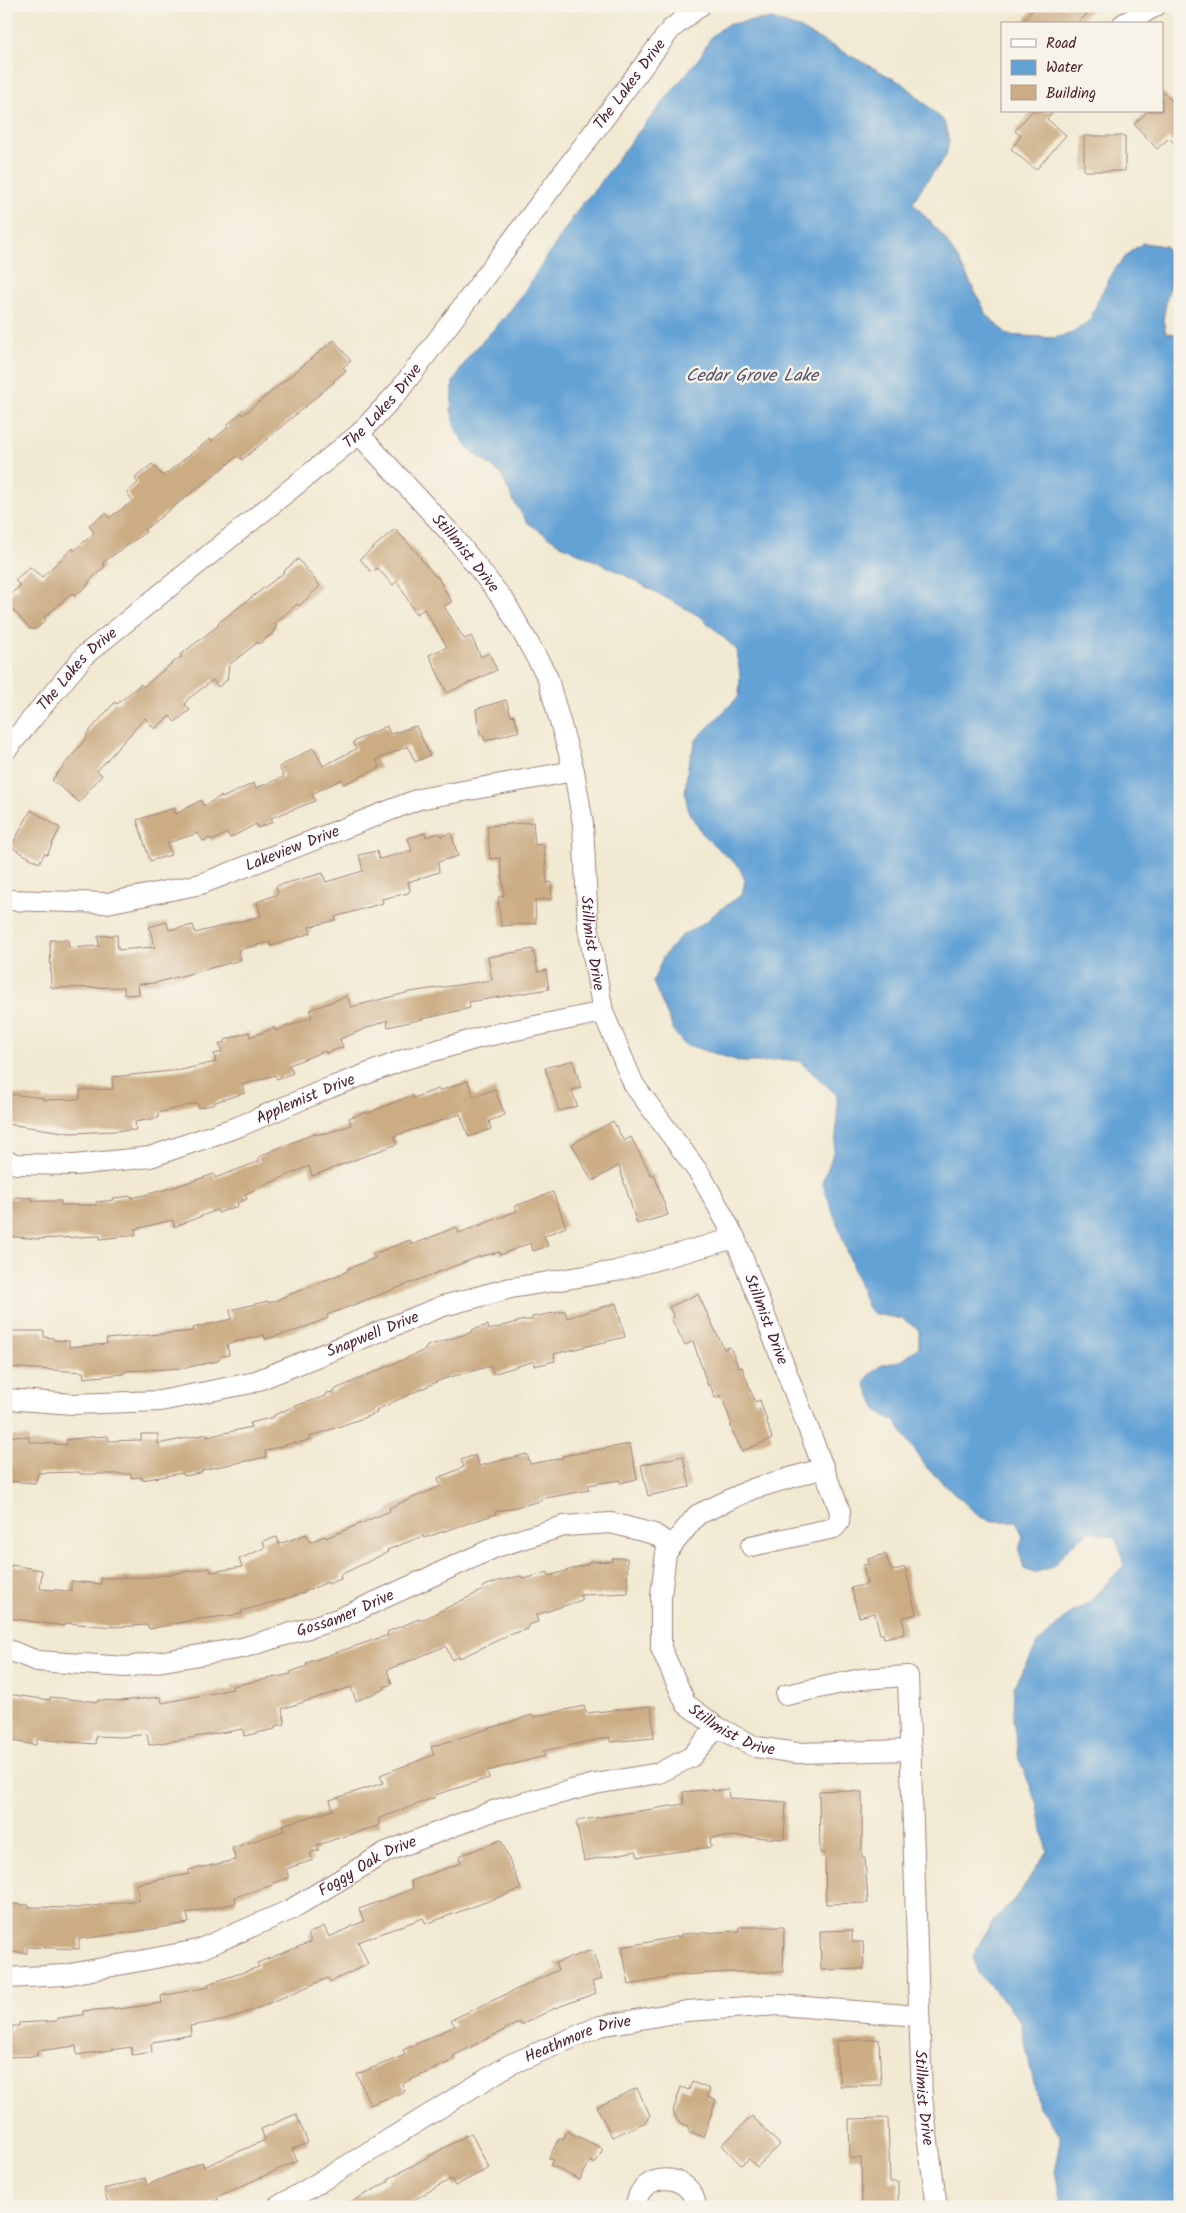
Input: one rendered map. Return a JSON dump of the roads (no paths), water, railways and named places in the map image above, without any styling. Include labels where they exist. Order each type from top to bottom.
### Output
[{"type":"street","name":"The Lakes Drive","points":[[6,750],[86,655],[359,434],[399,391],[671,29],[700,6]]},
{"type":"street","points":[[1127,22],[1156,6]]},
{"type":"street","name":"Stillmist Drive","points":[[359,434],[453,536],[505,602],[547,676],[574,771],[583,824],[588,926],[603,1012],[634,1085],[702,1177],[735,1238],[840,1511],[839,1522],[834,1528],[751,1546]]},
{"type":"street","name":"Lakeview Drive","points":[[6,900],[108,903],[201,884],[419,799],[574,771]]},
{"type":"street","name":"Applemist Drive","points":[[6,1161],[16,1164],[75,1165],[150,1158],[240,1126],[329,1088],[406,1059],[482,1037],[603,1012]]},
{"type":"street","name":"Snapwell Drive","points":[[6,1399],[74,1404],[160,1401],[251,1383],[443,1306],[511,1288],[616,1271],[735,1238]]},
{"type":"street","name":"Stillmist Drive","points":[[824,1468],[752,1489],[697,1515],[666,1553],[660,1596],[660,1648],[686,1704],[717,1727],[756,1746],[797,1753],[911,1750]]},
{"type":"street","name":"Gossamer Drive","points":[[6,1649],[37,1661],[127,1667],[242,1648],[338,1619],[496,1547],[564,1526],[612,1524],[654,1534],[672,1546]]},
{"type":"street","name":"Stillmist Drive","points":[[786,1695],[861,1679],[908,1676],[922,2098],[937,2207]]},
{"type":"street","name":"Foggy Oak Drive","points":[[6,1978],[65,1975],[198,1950],[290,1910],[386,1852],[493,1810],[595,1784],[659,1773],[691,1757],[717,1727]]},
{"type":"street","name":"Heathmore Drive","points":[[277,2207],[509,2065],[600,2026],[687,2012],[779,2005],[919,2016]]},
{"type":"street","points":[[636,2207],[640,2194],[646,2186],[654,2181],[664,2179],[684,2184],[691,2191],[696,2207]]},
{"type":"water","name":"Cedar Grove Lake","points":[[772,19],[801,29],[905,85],[944,121],[949,141],[946,156],[920,190],[913,203],[943,236],[959,261],[987,315],[1008,335],[1054,338],[1073,333],[1090,320],[1099,298],[1115,269],[1130,252],[1143,243],[1165,246],[1171,256],[1170,282],[1163,320],[1166,333],[1180,334],[1180,2207],[1063,2207],[1055,2172],[1060,2147],[1060,2134],[1039,2107],[1021,2024],[1008,2005],[978,1973],[973,1956],[994,1920],[1019,1894],[1047,1851],[1037,1802],[1019,1759],[1013,1720],[1014,1687],[1039,1642],[1067,1616],[1088,1603],[1124,1565],[1116,1538],[1091,1531],[1072,1544],[1052,1567],[1034,1573],[1024,1569],[1019,1550],[1023,1536],[1016,1521],[993,1521],[980,1517],[927,1468],[895,1421],[878,1412],[865,1384],[867,1378],[880,1366],[903,1360],[919,1347],[919,1330],[903,1319],[875,1314],[868,1309],[822,1182],[831,1160],[836,1140],[837,1095],[799,1061],[780,1059],[765,1062],[742,1062],[684,1044],[675,1033],[653,982],[663,957],[681,936],[707,921],[719,910],[742,895],[745,880],[739,867],[704,836],[689,813],[685,793],[688,765],[696,740],[739,696],[740,676],[737,650],[701,617],[617,571],[561,545],[528,523],[514,502],[501,474],[468,448],[456,430],[451,410],[453,382],[469,356],[506,316],[522,295],[581,205],[700,57],[711,37],[726,25]]}]
